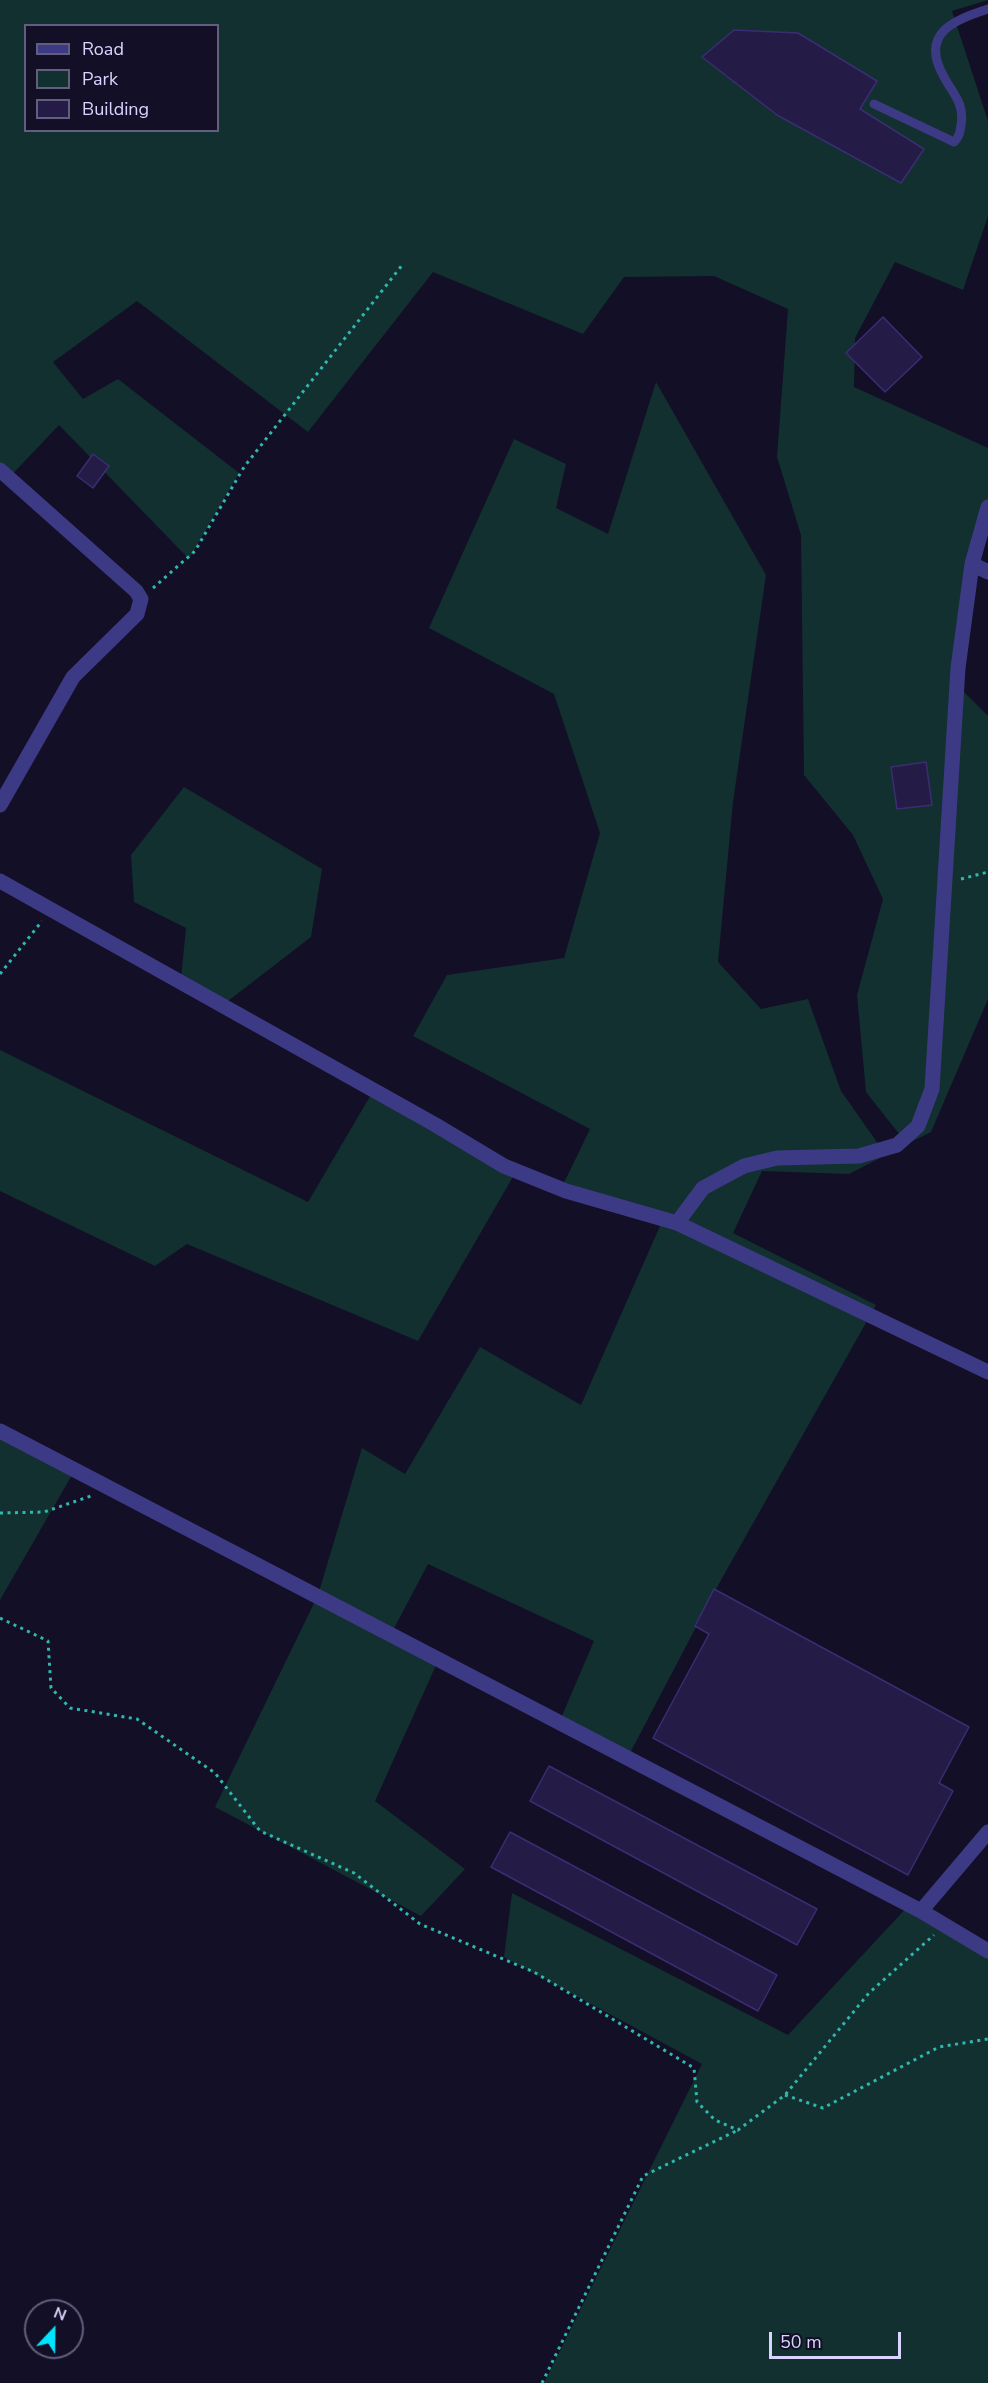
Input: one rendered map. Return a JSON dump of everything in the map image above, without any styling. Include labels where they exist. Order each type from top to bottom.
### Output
[{"type":"street","points":[[0,470],[136,591],[141,599],[137,614],[74,677],[0,805]]},
{"type":"street","points":[[677,1223],[704,1188],[744,1166],[777,1158],[859,1156],[897,1145],[918,1126],[932,1089],[957,668],[972,564],[988,507]]},
{"type":"street","points":[[972,564],[988,572]]},
{"type":"street","points":[[0,880],[50,911],[434,1124],[504,1166],[566,1191],[677,1223],[988,1372]]},
{"type":"street","points":[[0,1431],[921,1911],[988,1951]]},
{"type":"street","points":[[921,1911],[988,1832]]},
{"type":"lane","points":[[874,104],[954,142],[959,137],[963,115],[959,99],[943,75],[935,56],[937,40],[946,27],[958,19],[988,9]]},
{"type":"path","points":[[141,599],[195,551],[244,467],[403,264]]},
{"type":"path","points":[[946,883],[988,872]]},
{"type":"path","points":[[0,974],[50,911]]},
{"type":"path","points":[[0,1513],[44,1512],[111,1489]]},
{"type":"path","points":[[0,1618],[48,1641],[51,1688],[70,1708],[137,1719],[215,1773],[260,1831],[354,1873],[420,1924],[534,1972],[694,2068],[698,2102],[715,2120],[738,2130]]},
{"type":"path","points":[[542,2383],[643,2176],[738,2130],[785,2096],[869,1992],[945,1925]]},
{"type":"path","points":[[785,2096],[823,2108],[939,2048],[988,2039]]},
{"type":"green space","points":[[0,0],[988,0],[952,11],[988,121],[988,216],[963,290],[895,262],[855,338],[854,387],[988,448],[988,500],[958,686],[988,716],[988,999],[931,1132],[907,1144],[866,1092],[857,995],[883,899],[853,835],[804,775],[801,535],[777,457],[788,309],[714,276],[624,277],[583,334],[433,272],[308,432],[137,301],[53,362],[83,399],[118,379],[239,473],[189,559],[59,425],[5,482],[0,477]]},
{"type":"green space","points":[[656,382],[766,575],[733,802],[718,962],[761,1009],[808,999],[841,1091],[886,1155],[849,1174],[762,1171],[733,1233],[876,1305],[716,1589],[629,1755],[561,1718],[594,1641],[428,1564],[390,1636],[437,1663],[375,1801],[465,1869],[421,1916],[215,1807],[318,1595],[362,1448],[405,1474],[480,1347],[581,1405],[660,1226],[560,1191],[590,1129],[413,1036],[447,975],[564,958],[600,833],[554,694],[429,628],[514,439],[566,464],[556,508],[608,534]]},
{"type":"green space","points":[[184,787],[322,869],[311,937],[228,1001],[181,978],[186,928],[134,902],[131,855]]},
{"type":"green space","points":[[0,1050],[308,1202],[372,1093],[514,1175],[418,1341],[187,1244],[155,1266],[0,1191]]},
{"type":"green space","points":[[0,1429],[76,1468],[0,1600]]},
{"type":"green space","points":[[512,1893],[788,2035],[911,1903],[988,1947],[988,2383],[544,2383],[702,2064],[504,1957]]},
{"type":"building","points":[[734,30],[798,33],[877,81],[860,109],[924,149],[901,183],[777,115],[702,57]]},
{"type":"building","points":[[883,317],[922,357],[885,392],[846,353]]},
{"type":"building","points":[[93,454],[109,466],[93,488],[77,476]]},
{"type":"building","points":[[926,762],[932,805],[897,809],[891,767]]},
{"type":"building","points":[[714,1589],[969,1727],[939,1783],[953,1791],[908,1875],[653,1738],[709,1634],[695,1626]]},
{"type":"building","points":[[549,1766],[817,1909],[797,1945],[530,1801]]},
{"type":"building","points":[[510,1832],[777,1975],[758,2011],[491,1867]]}]
